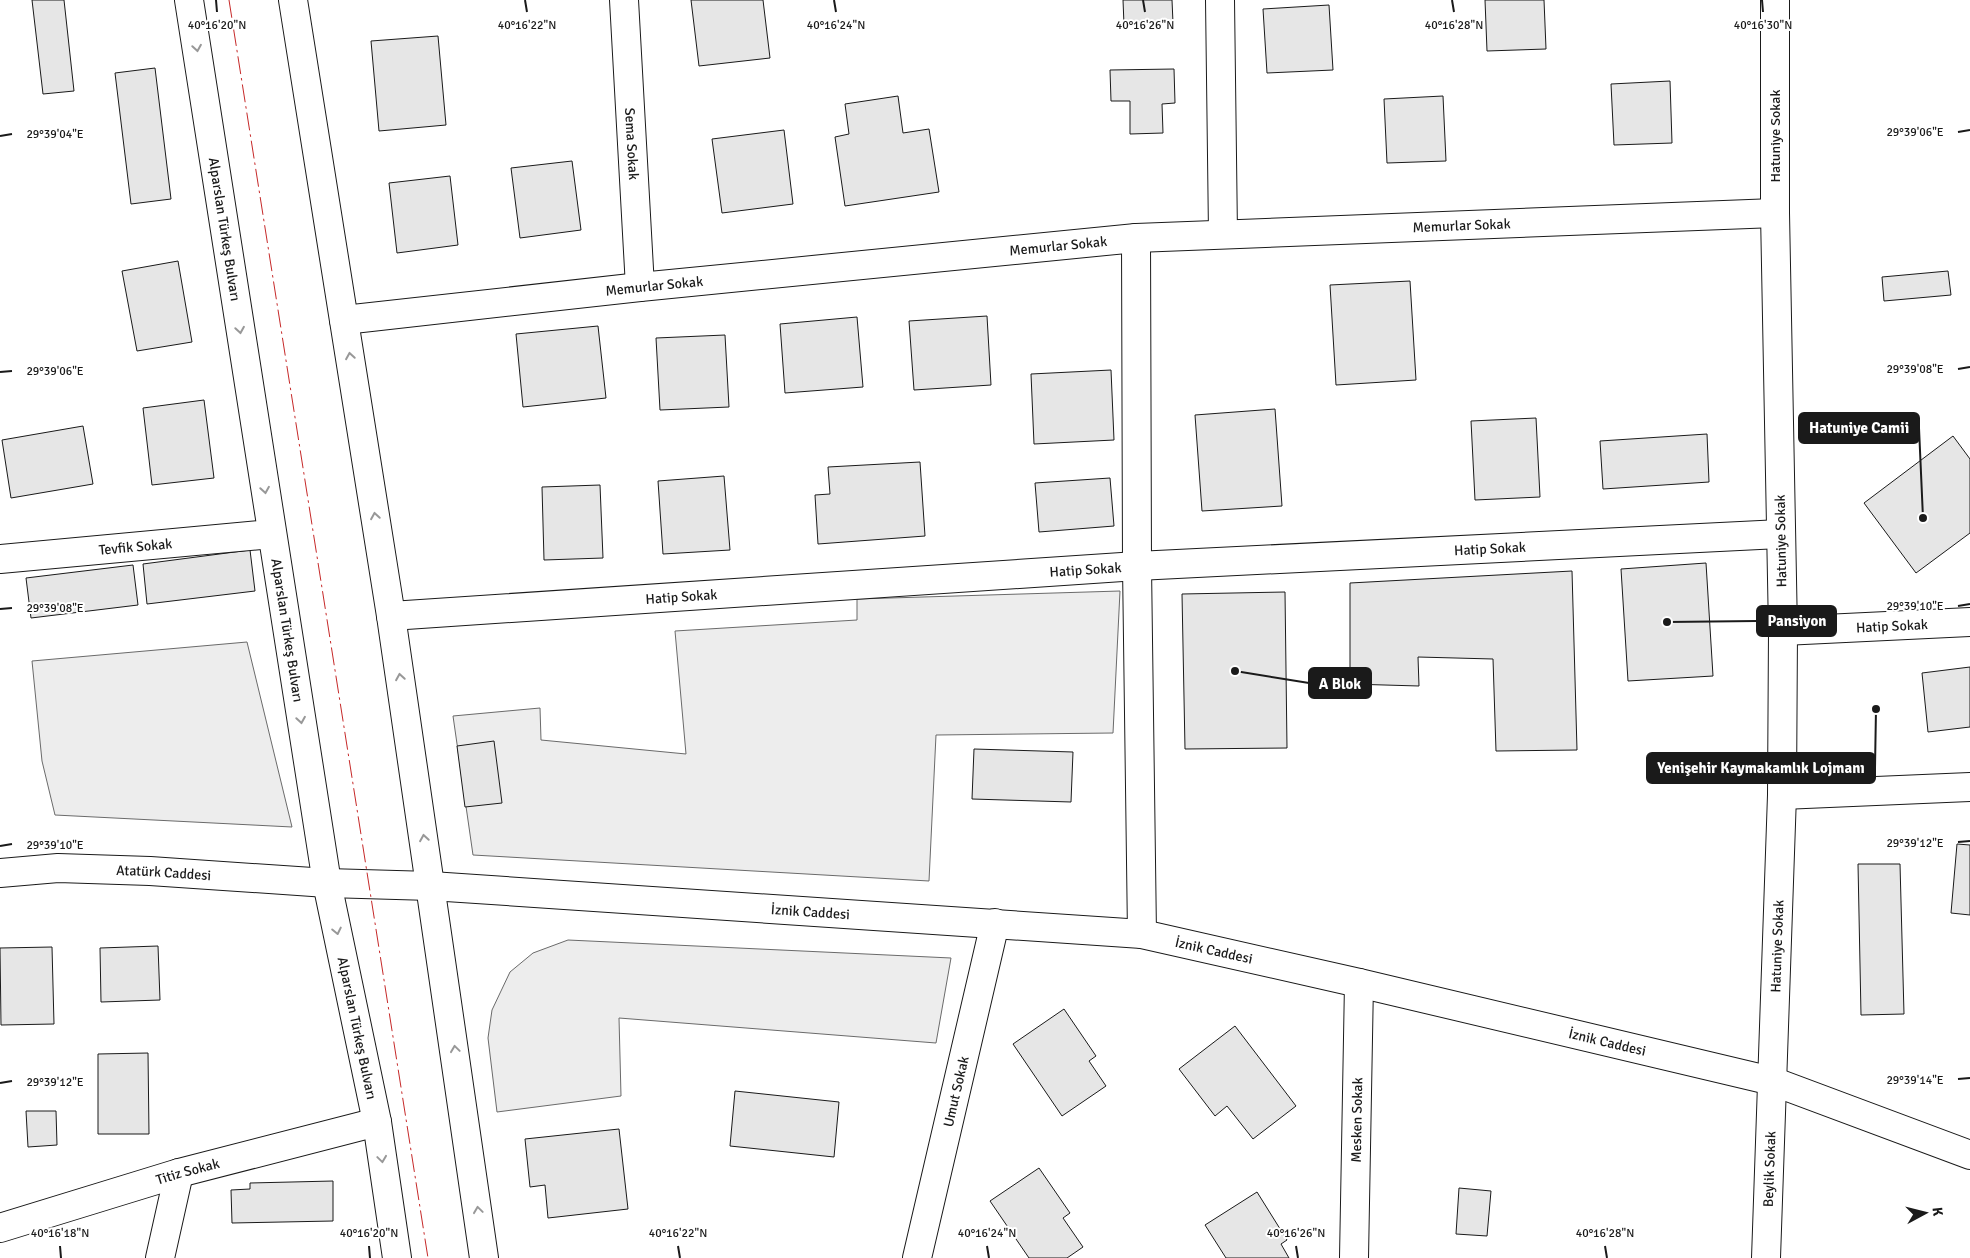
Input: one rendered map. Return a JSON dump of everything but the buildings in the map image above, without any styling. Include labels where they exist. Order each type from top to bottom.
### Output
[{"type":"street","name":"Alparslan Türkeş Bulvarı","points":[[189,0],[327,883],[377,1122],[397,1258]]},
{"type":"street","points":[[293,0],[391,616],[484,1258]]},
{"type":"street","name":"Sema Sokak","points":[[624,0],[640,287]]},
{"type":"street","points":[[1220,0],[1223,234]]},
{"type":"street","name":"Hatuniye Sokak","points":[[1772,1081],[1782,795],[1783,631],[1775,213],[1774,0]]},
{"type":"street","name":"Memurlar Sokak","points":[[344,320],[640,287],[1136,238],[1775,213]]},
{"type":"street","points":[[1136,238],[1137,566],[1142,934]]},
{"type":"street","name":"Tevfik Sokak","points":[[0,558],[271,534]]},
{"type":"street","name":"Hatip Sokak","points":[[391,616],[1137,566],[1782,534]]},
{"type":"street","name":"Hatip Sokak","points":[[1783,631],[1970,622]]},
{"type":"street","points":[[1782,795],[1970,787]]},
{"type":"street","name":"Atatürk Caddesi","points":[[0,873],[58,868],[150,871],[327,883],[431,886]]},
{"type":"street","name":"İznik Caddesi","points":[[431,886],[1142,934],[1359,983],[1772,1081],[1970,1156]]},
{"type":"street","name":"Umut Sokak","points":[[917,1258],[995,923]]},
{"type":"street","name":"Mesken Sokak","points":[[1354,1258],[1359,983]]},
{"type":"street","name":"Beylik Sokak","points":[[1766,1258],[1772,1081]]},
{"type":"street","name":"Titiz Sokak","points":[[0,1228],[180,1173],[377,1122]]},
{"type":"street","points":[[160,1258],[180,1173]]},
{"type":"shaded area","points":[[1120,591],[1113,733],[936,735],[929,881],[473,855],[453,716],[540,708],[541,740],[686,754],[675,631],[857,620],[857,599]]},
{"type":"shaded area","points":[[247,642],[292,827],[55,815],[42,761],[32,661]]},
{"type":"shaded area","points":[[568,940],[951,958],[936,1043],[619,1018],[621,1096],[497,1112],[488,1038],[492,1010],[510,972],[533,953]]},
{"type":"power","points":[[229,0],[428,1258]]},
{"type":"place","name":"Hatuniye Camii","points":[[1923,518]]},
{"type":"place","name":"Pansiyon","points":[[1667,622]]},
{"type":"place","name":"A Blok","points":[[1235,671]]},
{"type":"place","name":"Yenişehir Kaymakamlık Lojmanı","points":[[1876,709]]}]
